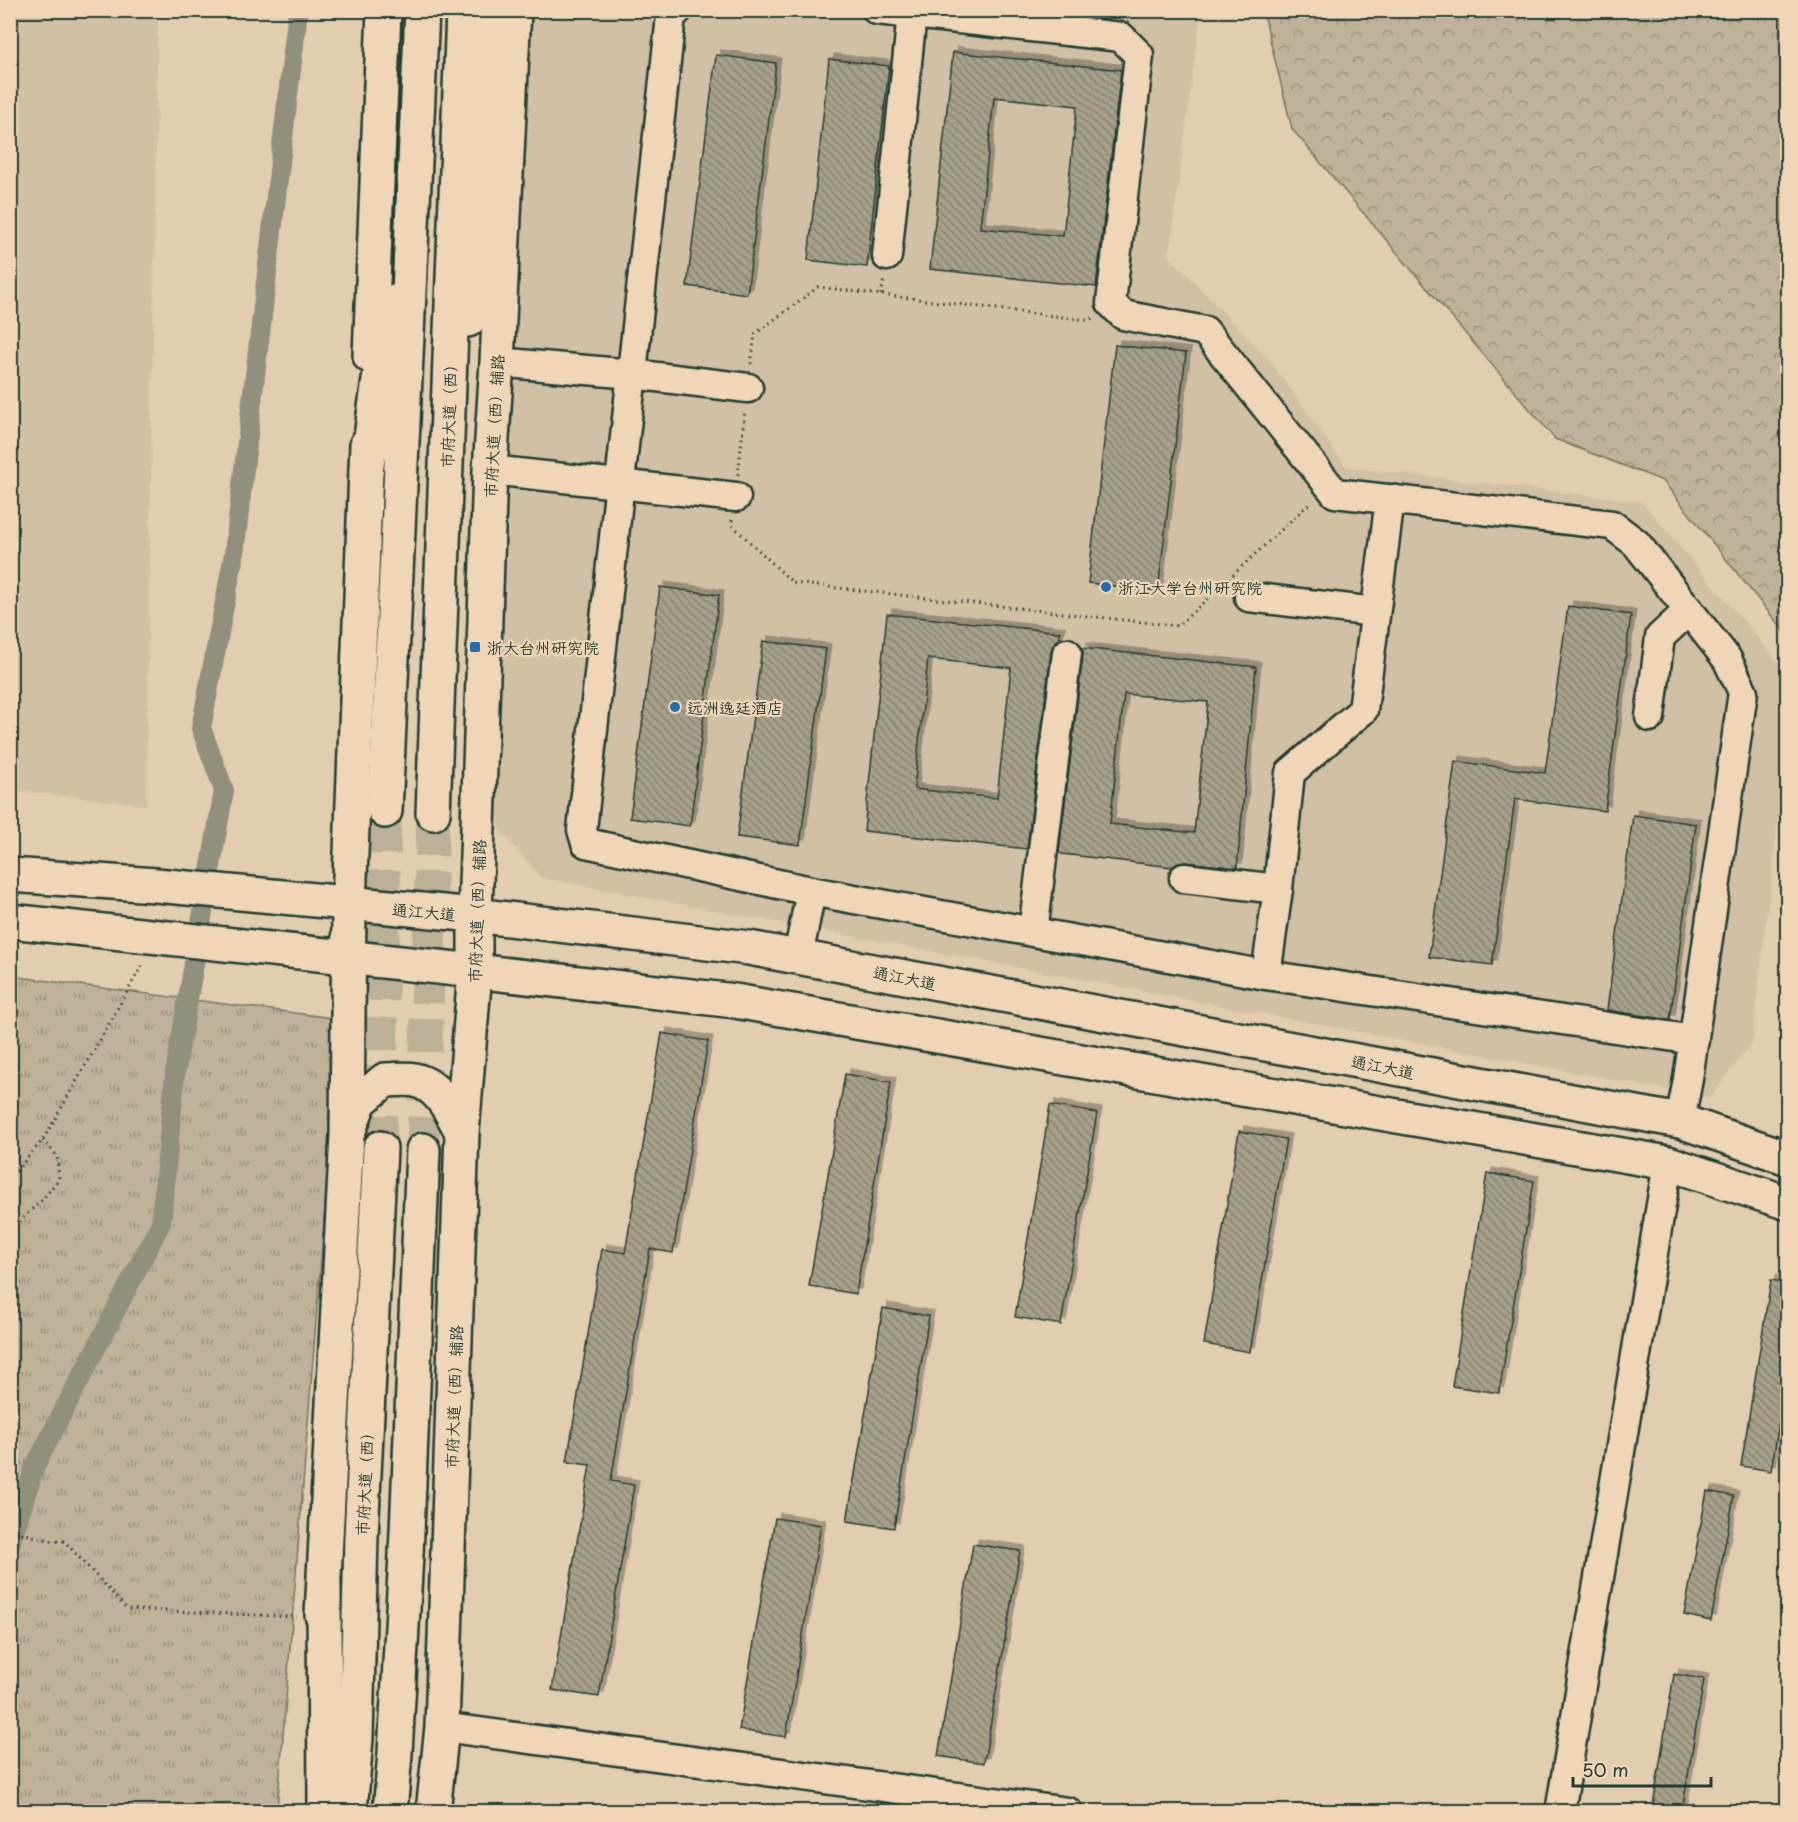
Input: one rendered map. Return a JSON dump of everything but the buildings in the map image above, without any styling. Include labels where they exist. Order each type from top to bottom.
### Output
[{"type":"main road","points":[[309,1812],[323,1602],[347,1134],[350,904],[384,10]]},
{"type":"main road","points":[[385,811],[422,10]]},
{"type":"main road","name":"市府大道（西）","points":[[433,813],[463,10]]},
{"type":"main road","name":"市府大道（西）辅路","points":[[433,1812],[442,1727],[462,1132],[475,971],[490,470],[514,10]]},
{"type":"main road","points":[[366,472],[418,101]]},
{"type":"main road","points":[[446,449],[483,237]]},
{"type":"main road","points":[[483,237],[497,359]]},
{"type":"main road","name":"通江大道","points":[[10,875],[156,885],[475,915],[749,948],[1680,1121],[1788,1158]]},
{"type":"main road","points":[[174,938],[211,934],[218,922],[220,909],[213,899],[196,889]]},
{"type":"main road","points":[[10,921],[735,1001],[1668,1162],[1788,1203]]},
{"type":"main road","points":[[347,1134],[360,1101],[385,1080],[414,1080],[427,1086],[444,1100],[462,1132]]},
{"type":"main road","name":"市府大道（西）","points":[[350,1812],[356,1738],[362,1524],[380,1148]]},
{"type":"main road","points":[[390,1812],[406,1555],[423,1150]]},
{"type":"main road","points":[[323,1602],[325,1812]]},
{"type":"street","points":[[483,237],[490,10]]},
{"type":"street","points":[[678,10],[671,16],[619,483],[582,830],[586,843],[811,891],[1266,975],[1694,1040]]},
{"type":"street","points":[[877,10],[1122,37],[1139,55],[1111,303],[1123,315],[1205,331],[1335,493],[1612,525],[1636,543],[1727,659],[1743,692],[1694,1040],[1680,1121]]},
{"type":"street","points":[[887,256],[912,14]]},
{"type":"street","points":[[497,359],[748,388]]},
{"type":"street","points":[[490,470],[736,497]]},
{"type":"street","points":[[1266,975],[1290,773],[1363,710],[1390,499]]},
{"type":"street","points":[[1249,597],[1375,612]]},
{"type":"street","points":[[1650,717],[1660,637],[1689,610]]},
{"type":"street","points":[[1033,932],[1067,653]]},
{"type":"street","points":[[1184,878],[1278,889]]},
{"type":"street","points":[[798,957],[811,891]]},
{"type":"street","points":[[1560,1812],[1668,1162]]},
{"type":"street","points":[[442,1727],[1068,1812]]},
{"type":"path","points":[[1118,310],[1087,320],[818,287],[755,334],[731,524],[793,583],[1178,626],[1307,507],[1326,483]]},
{"type":"path","points":[[10,1172],[16,1171],[43,1140],[174,938]]},
{"type":"path","points":[[10,1230],[42,1200],[59,1179],[57,1156],[43,1140]]},
{"type":"path","points":[[10,1530],[52,1541],[64,1541],[127,1609],[323,1602]]},
{"type":"shaded area","points":[[11,10],[158,11],[146,805],[11,790]]},
{"type":"shaded area","name":"浙江大学台州研究院","points":[[1133,10],[1200,19],[1169,256],[1272,363],[1346,467],[1642,502],[1787,672],[1787,744],[1752,1042],[1710,1098],[542,878],[488,817],[522,11]]},
{"type":"green space","points":[[1263,11],[1787,11],[1787,635],[1663,481],[1555,439],[1292,129]]},
{"type":"green space","points":[[11,976],[340,1019],[277,1811],[11,1812]]},
{"type":"waterway","points":[[10,1544],[35,1466],[161,1223],[175,1074],[224,790],[201,728],[234,554],[298,10]]},
{"type":"tunnel","points":[[380,1148],[385,811]]},
{"type":"tunnel","points":[[423,1150],[433,813]]},
{"type":"place","name":"浙江大学台州研究院","points":[[1106,587]]},
{"type":"place","name":"浙大台州研究院","points":[[475,647]]},
{"type":"place","name":"远洲逸廷酒店","points":[[675,707]]}]
